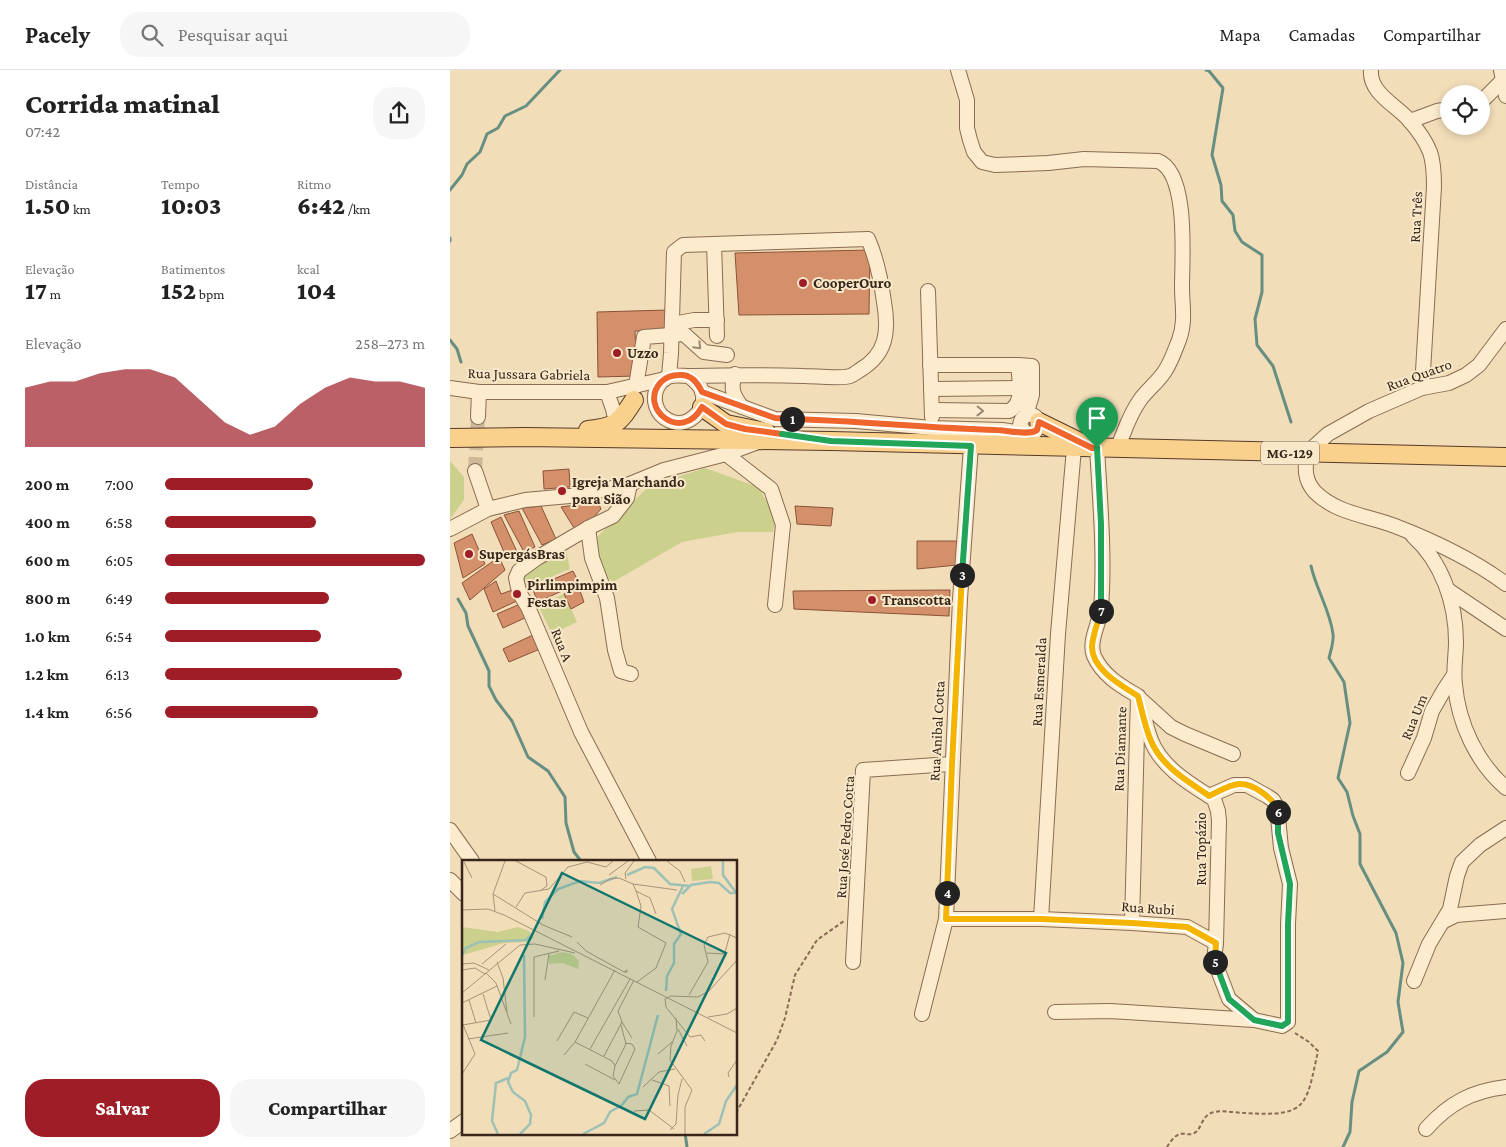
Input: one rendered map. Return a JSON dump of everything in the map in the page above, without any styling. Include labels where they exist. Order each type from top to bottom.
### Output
[{"type":"main road","points":[[524,437],[602,428],[616,423],[620,420],[635,393]]},
{"type":"main road","points":[[706,404],[726,424],[831,441]]},
{"type":"main road","points":[[1029,422],[1095,448]]},
{"type":"main road","points":[[680,439],[740,427]]},
{"type":"main road","name":"MG-129","points":[[450,438],[524,437],[831,441],[971,446],[1506,457]]},
{"type":"street","points":[[958,70],[968,100],[967,128],[970,140],[974,152],[982,162],[995,165],[1048,164],[1097,159],[1158,160],[1164,163],[1170,170],[1178,192],[1181,210],[1184,320],[1180,337],[1165,372],[1140,400],[1117,449]]},
{"type":"street","name":"Rua Três","points":[[1371,70],[1374,86],[1382,96],[1410,121],[1430,152],[1434,175],[1422,388]]},
{"type":"street","points":[[1490,95],[1504,83]]},
{"type":"street","points":[[1410,121],[1440,110]]},
{"type":"street","points":[[635,393],[676,376],[735,374],[850,376],[871,364],[886,341],[887,318],[875,255],[868,239],[683,245],[674,252],[672,353],[676,376]]},
{"type":"street","points":[[694,320],[717,336],[714,244]]},
{"type":"street","points":[[928,291],[932,428]]},
{"type":"street","points":[[635,393],[644,337],[672,330],[694,320],[717,320]]},
{"type":"street","name":"Rua Quatro","points":[[1307,453],[1328,434],[1369,411],[1422,388],[1449,383],[1474,369],[1484,360],[1506,329]]},
{"type":"street","points":[[672,330],[684,334],[704,352],[727,355]]},
{"type":"street","points":[[706,404],[742,407],[775,418],[856,421],[932,428],[1002,430],[1029,422],[1036,406],[1026,392],[1018,365],[930,365]]},
{"type":"street","points":[[706,404],[699,385],[676,376],[659,384],[655,392],[656,405],[661,416],[676,423],[684,422],[698,414],[735,374]]},
{"type":"street","points":[[735,374],[731,383],[731,390],[742,407]]},
{"type":"street","name":"Rua Jussara Gabriela","points":[[450,388],[478,392],[635,393],[656,405]]},
{"type":"street","points":[[931,389],[1026,392]]},
{"type":"street","points":[[478,392],[478,417]]},
{"type":"street","name":"Rua Jussara Gabriela","points":[[606,392],[614,409],[616,423]]},
{"type":"street","points":[[932,410],[1009,411],[1016,405],[1020,394],[1026,392]]},
{"type":"street","points":[[706,404],[742,407]]},
{"type":"street","points":[[450,529],[488,508],[525,500],[581,495],[630,484],[664,470],[726,454],[763,440]]},
{"type":"street","name":"Rua Anibal Cotta","points":[[922,1014],[946,919],[960,599],[971,446]]},
{"type":"street","name":"Rua Esmeralda","points":[[1041,919],[1058,634],[1074,448]]},
{"type":"street","name":"Rua Diamante","points":[[1095,448],[1101,610],[1092,650],[1097,661],[1113,681],[1138,696],[1132,923]]},
{"type":"street","points":[[1307,453],[1306,478],[1315,492],[1335,507],[1394,525],[1453,551],[1506,584]]},
{"type":"street","points":[[726,454],[771,489],[783,525],[775,605]]},
{"type":"street","points":[[475,471],[488,508]]},
{"type":"street","name":"Rua A","points":[[630,484],[627,498],[613,516],[588,528],[525,566],[517,575],[517,581],[520,594],[538,630],[580,732],[648,860]]},
{"type":"street","points":[[588,528],[592,558],[607,598],[621,671],[631,674]]},
{"type":"street","points":[[1407,531],[1428,551],[1435,561],[1448,590],[1456,640],[1454,675],[1460,713],[1475,749],[1487,770],[1506,788]]},
{"type":"street","points":[[1448,590],[1506,629]]},
{"type":"street","name":"Rua Um","points":[[1408,772],[1424,738],[1435,706],[1454,675]]},
{"type":"street","points":[[1138,696],[1171,726],[1185,734],[1233,754]]},
{"type":"street","name":"Rua Topázio","points":[[1138,696],[1151,741],[1157,752],[1172,770],[1209,796],[1217,804],[1219,821],[1216,943]]},
{"type":"street","name":"Rua José Pedro Cotta","points":[[853,962],[863,770],[952,764]]},
{"type":"street","points":[[1055,1012],[1110,1012],[1254,1020],[1285,1024],[1290,879],[1280,848],[1277,807],[1268,796],[1247,785],[1234,785],[1209,796]]},
{"type":"street","points":[[1414,980],[1429,944],[1444,921],[1452,902],[1462,862],[1480,845],[1506,828]]},
{"type":"street","points":[[450,830],[471,860]]},
{"type":"street","points":[[450,880],[462,892]]},
{"type":"street","points":[[1444,921],[1456,915],[1506,911]]},
{"type":"street","name":"Rua Rubi","points":[[946,919],[1041,919],[1187,927],[1216,943]]},
{"type":"street","points":[[1216,943],[1214,960],[1229,999],[1254,1020]]},
{"type":"street","points":[[1426,1128],[1444,1110],[1454,1104],[1491,1089],[1506,1087]]},
{"type":"street","points":[[450,1130],[462,1122]]},
{"type":"path","points":[[738,1109],[777,1040],[785,1018],[795,975],[817,940],[856,912]]},
{"type":"path","points":[[1167,1147],[1170,1141],[1180,1134],[1192,1134],[1198,1130],[1203,1118],[1214,1112],[1264,1115],[1291,1112],[1301,1106],[1309,1093],[1318,1051],[1310,1042],[1285,1024]]},
{"type":"green space","points":[[450,461],[464,477],[464,500],[450,519]]},
{"type":"green space","points":[[705,468],[758,487],[776,516],[773,532],[737,532],[682,542],[613,582],[605,576],[594,540],[649,486]]},
{"type":"green space","points":[[566,550],[570,569],[524,588],[521,578],[526,569]]},
{"type":"green space","points":[[564,594],[577,622],[552,634],[538,605]]},
{"type":"building","name":"CooperOuro","points":[[870,250],[869,314],[739,315],[735,253]]},
{"type":"building","name":"Uzzo","points":[[668,310],[668,330],[635,331],[637,376],[598,377],[597,312]]},
{"type":"building","points":[[569,469],[570,487],[544,489],[543,471]]},
{"type":"building","points":[[598,502],[601,509],[593,518],[574,528],[561,507]]},
{"type":"building","points":[[541,506],[556,539],[542,545],[522,508]]},
{"type":"building","points":[[795,506],[833,508],[831,526],[797,524]]},
{"type":"building","points":[[519,511],[535,547],[524,552],[504,515]]},
{"type":"building","points":[[501,517],[519,556],[507,559],[491,522]]},
{"type":"building","name":"SupergásBras","points":[[472,534],[485,564],[463,578],[454,543]]},
{"type":"building","name":"Transcotta","points":[[917,541],[957,541],[957,565],[917,569]]},
{"type":"building","points":[[499,557],[505,570],[470,600],[462,583]]},
{"type":"building","points":[[573,571],[579,583],[538,602],[532,588]]},
{"type":"building","points":[[496,581],[501,594],[515,589],[519,600],[493,612],[484,589]]},
{"type":"building","points":[[579,588],[584,602],[571,609],[564,594]]},
{"type":"building","name":"Transcotta","points":[[950,590],[949,616],[794,609],[793,591]]},
{"type":"building","points":[[520,604],[527,617],[503,628],[497,614]]},
{"type":"building","points":[[533,635],[540,649],[509,662],[503,649]]},
{"type":"waterway","points":[[450,190],[462,175],[467,164],[480,152],[487,134],[498,128],[505,116],[526,106],[560,70]]},
{"type":"waterway","points":[[1206,70],[1223,88],[1212,155],[1221,185],[1222,201],[1233,215],[1235,231],[1242,242],[1262,255],[1262,292],[1255,319],[1257,345],[1273,366],[1291,422]]},
{"type":"waterway","points":[[450,340],[457,349],[461,362]]},
{"type":"waterway","points":[[1311,566],[1331,625],[1333,640],[1329,658],[1344,682],[1350,723],[1338,778],[1347,792],[1360,834],[1360,864],[1396,933],[1403,963],[1398,1002],[1403,1032],[1387,1052],[1359,1071],[1352,1102],[1350,1132],[1343,1147]]},
{"type":"waterway","points":[[458,599],[466,613],[468,626],[489,671],[489,686],[496,700],[512,721],[528,757],[548,771],[565,797],[566,823],[574,852],[580,860]]},
{"type":"waterway","points":[[685,1134],[687,1147]]},
{"type":"tunnel","points":[[475,471],[478,417]]},
{"type":"place","name":"CooperOuro","points":[[803,283]]},
{"type":"place","name":"Uzzo","points":[[617,353]]},
{"type":"place","name":"Igreja Marchando para Sião","points":[[562,491]]},
{"type":"place","name":"SupergásBras","points":[[469,554]]},
{"type":"place","name":"Pirlimpimpim Festas","points":[[517,594]]},
{"type":"place","name":"Transcotta","points":[[872,600]]},
{"type":"route","points":[[680,374],[690,377],[699,385],[702,392],[775,418],[856,421],[932,428],[1002,430],[1030,434],[1037,430],[1039,422],[1092,448],[1097,448],[1101,524],[1101,610],[1092,650],[1097,661],[1113,681],[1138,696],[1151,741],[1163,761],[1172,770],[1209,796],[1240,784],[1247,785],[1268,796],[1276,804],[1280,848],[1290,879],[1288,906],[1288,1022],[1282,1026],[1254,1020],[1229,999],[1214,960],[1216,943],[1187,927],[1041,919],[946,919],[960,599],[971,446],[831,441],[745,429],[726,424],[702,407],[692,419],[676,423],[661,416],[654,400],[659,384],[665,378],[680,374]]}]
